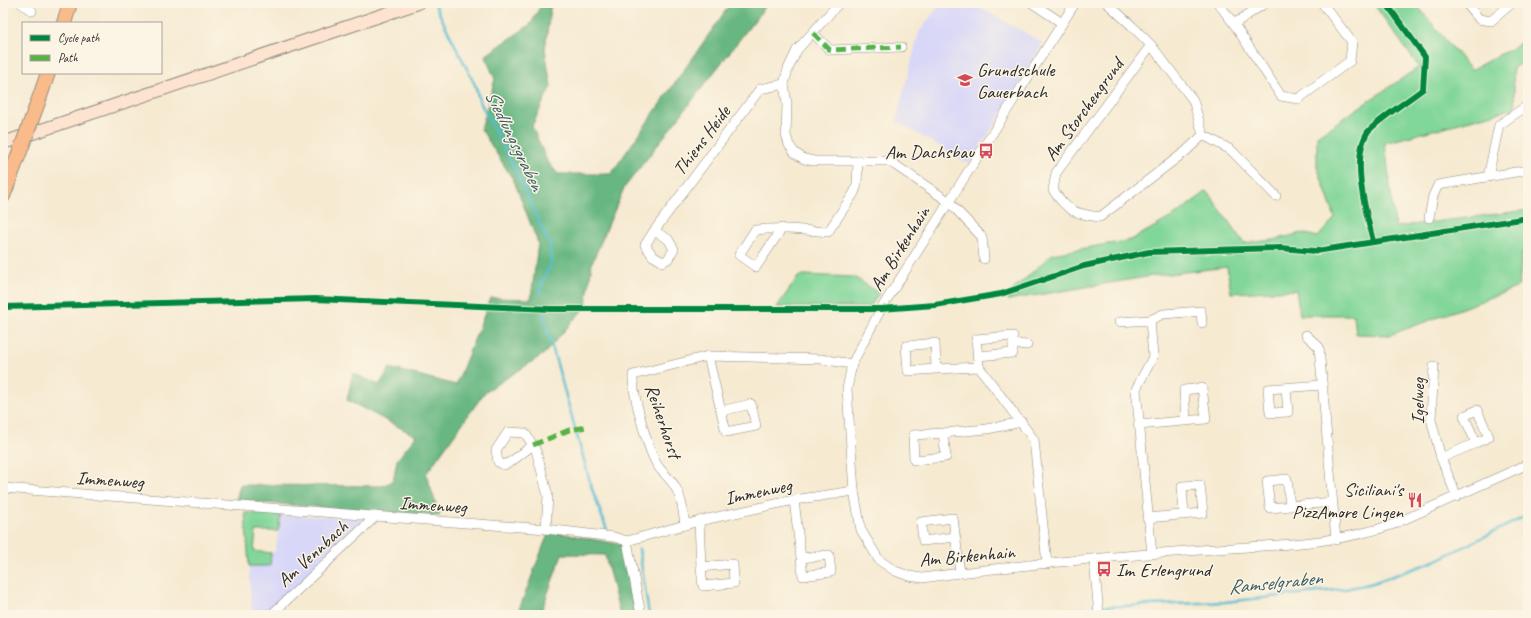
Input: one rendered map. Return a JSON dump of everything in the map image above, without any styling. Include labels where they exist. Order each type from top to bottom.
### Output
[{"type":"main road","points":[[64,22],[70,3]]},
{"type":"main road","points":[[3,143],[418,3]]},
{"type":"main road","points":[[3,196],[48,74]]},
{"type":"street","points":[[21,3],[32,11]]},
{"type":"street","points":[[838,3],[797,50],[788,69],[784,84],[787,104],[786,135],[789,145],[795,153],[804,159],[814,161],[888,161],[948,201],[982,237],[984,259]]},
{"type":"street","points":[[1032,3],[1062,23]]},
{"type":"street","name":"Am Birkenhain","points":[[1075,3],[948,201],[881,309],[852,364],[847,389],[854,491],[861,530],[879,560],[895,571],[909,576],[922,578],[1152,554],[1336,540],[1372,532],[1394,524],[1528,464]]},
{"type":"street","points":[[1106,3],[1151,45],[1193,100],[1203,135],[1231,150],[1276,196]]},
{"type":"street","points":[[1218,3],[1234,24],[1280,96],[1298,99],[1350,61],[1352,42],[1322,3]]},
{"type":"street","points":[[1234,24],[1264,3]]},
{"type":"street","points":[[1466,3],[1478,18],[1491,21],[1512,3]]},
{"type":"street","points":[[813,33],[830,50],[901,47]]},
{"type":"street","name":"Am Storchengrund","points":[[1151,45],[1056,173],[1053,190],[1063,205],[1079,215],[1100,217],[1186,151],[1203,135]]},
{"type":"street","name":"Thiens Heide","points":[[654,231],[760,89],[784,84]]},
{"type":"street","points":[[1488,177],[1499,126],[1528,105]]},
{"type":"street","points":[[782,228],[756,267],[739,255],[755,230],[782,228],[828,232],[854,193],[857,185],[858,161]]},
{"type":"street","points":[[1429,218],[1433,196],[1438,186],[1528,170]]},
{"type":"street","points":[[1118,322],[1150,320],[1163,314],[1201,310],[1202,323]]},
{"type":"street","points":[[1150,320],[1153,357],[1136,389],[1147,518],[1152,554]]},
{"type":"street","points":[[1306,335],[1319,347],[1336,540]]},
{"type":"street","points":[[977,356],[1013,353],[1013,336],[976,339],[977,356],[979,368],[1022,422],[1034,440],[1047,564]]},
{"type":"street","points":[[1014,344],[1027,345]]},
{"type":"street","points":[[708,356],[721,411]]},
{"type":"street","name":"Reiherhorst","points":[[685,525],[682,501],[674,485],[656,464],[640,416],[632,384],[633,375],[708,356],[821,359],[852,364]]},
{"type":"street","name":"Igelweg","points":[[1434,366],[1431,419],[1441,458],[1457,497]]},
{"type":"street","points":[[936,369],[979,368]]},
{"type":"street","points":[[1286,388],[1322,385]]},
{"type":"street","points":[[1138,425],[1186,421]]},
{"type":"street","points":[[943,433],[987,429],[1022,422]]},
{"type":"street","points":[[1441,458],[1476,443]]},
{"type":"street","points":[[532,445],[536,450],[548,496],[546,529]]},
{"type":"street","name":"Immenweg","points":[[3,488],[546,529],[614,537],[627,541],[685,525],[794,500],[854,491]]},
{"type":"street","points":[[794,500],[801,558]]},
{"type":"street","points":[[1290,506],[1332,502]]},
{"type":"street","points":[[1147,518],[1184,515]]},
{"type":"street","name":"Am Vennbach","points":[[271,615],[376,516]]},
{"type":"street","points":[[699,522],[701,566]]},
{"type":"street","points":[[955,537],[960,573]]},
{"type":"street","points":[[627,541],[641,615]]},
{"type":"street","points":[[1094,560],[1099,614]]},
{"type":"shaded area","name":"Grundschule Gauerbach","points":[[941,3],[972,3],[1043,43],[1013,95],[969,164],[896,121],[919,32]]},
{"type":"shaded area","points":[[281,515],[370,518],[267,615],[252,615],[249,566],[270,565],[271,553],[275,552]]},
{"type":"green space","points":[[542,3],[551,3],[545,49],[551,86],[532,126],[547,161],[558,174],[611,174],[731,3],[768,3],[624,188],[592,263],[586,306],[544,354],[485,392],[426,474],[440,516],[236,501],[240,485],[382,486],[393,481],[397,460],[416,436],[347,400],[353,373],[379,385],[390,368],[456,385],[491,298],[531,299],[538,243],[514,181],[481,129],[495,79],[485,56],[531,24]]},
{"type":"green space","points":[[1373,3],[1415,3],[1471,70],[1514,47],[1528,37],[1528,59],[1513,68],[1515,108],[1385,143],[1395,227],[1528,210],[1528,253],[1522,255],[1519,285],[1516,288],[1390,335],[1356,334],[1354,315],[1300,315],[1296,290],[1231,293],[1227,267],[1152,276],[1008,300],[1012,291],[1052,254],[1131,240],[1177,214],[1207,191],[1244,243],[1273,240],[1302,233],[1318,237],[1335,218],[1317,166],[1317,136],[1419,67]]},
{"type":"green space","points":[[804,275],[854,277],[879,293],[870,307],[777,307],[798,277]]},
{"type":"green space","points":[[245,513],[281,515],[278,531],[256,531],[254,551],[271,553],[270,566],[249,566]]},
{"type":"green space","points":[[549,531],[623,545],[636,615],[620,615],[605,555],[562,554],[540,615],[517,615]]},
{"type":"waterway","name":"Siedlungsgraben","points":[[434,3],[476,87],[479,100],[513,165],[550,245],[551,263],[542,282],[540,293]]},
{"type":"waterway","points":[[543,314],[592,489],[607,530]]},
{"type":"waterway","name":"Ramselgraben","points":[[1100,607],[1225,602],[1346,589],[1373,583],[1435,561],[1528,515]]},
{"type":"waterway","points":[[639,549],[649,615]]},
{"type":"waterway","name":"Ramselgraben","points":[[1011,615],[1095,608]]},
{"type":"marked path","points":[[813,33],[830,50],[901,47]]},
{"type":"marked path","points":[[533,445],[569,430],[586,427]]},
{"type":"cycle path","points":[[1373,241],[1361,186],[1360,157],[1362,144],[1370,129],[1423,89],[1425,57],[1386,3]]},
{"type":"cycle path","points":[[3,307],[315,299],[552,309],[881,309],[935,305],[1001,294],[1084,266],[1149,252],[1280,248],[1316,251],[1528,218]]},
{"type":"place","name":"Grundschule Gauerbach","points":[[965,80]]},
{"type":"place","name":"Am Dachsbau","points":[[986,151]]},
{"type":"place","name":"Siciliani's PizzAmore Lingen","points":[[1415,500]]},
{"type":"place","name":"Im Erlengrund","points":[[1104,569]]}]
